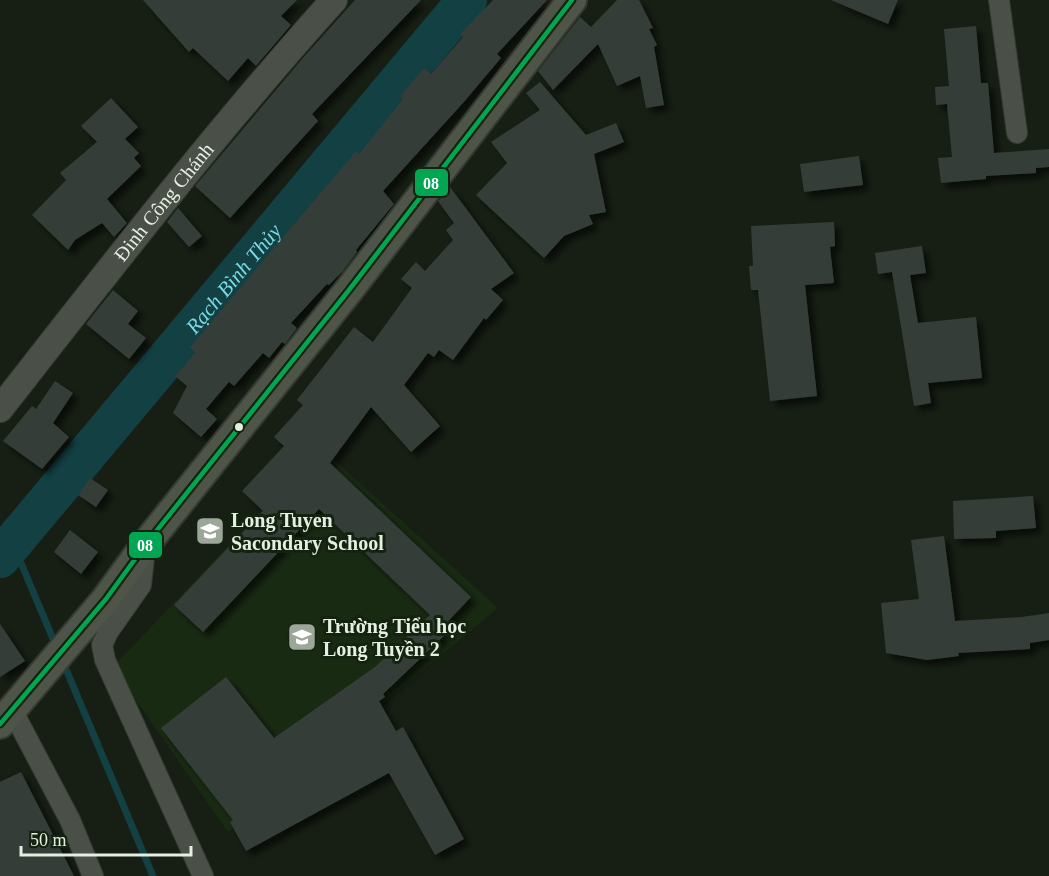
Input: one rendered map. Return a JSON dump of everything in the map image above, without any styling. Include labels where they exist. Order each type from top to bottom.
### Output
[{"type":"main road","points":[[13,708],[106,599],[146,544],[350,290],[572,0]]},
{"type":"street","name":"Đinh Công Chánh","points":[[0,410],[108,272],[282,59],[334,0]]},
{"type":"street","points":[[999,0],[1017,133]]},
{"type":"street","points":[[146,544],[141,585],[113,624],[102,645],[110,670],[203,876]]},
{"type":"street","points":[[13,708],[70,820],[93,876]]},
{"type":"shaded area","name":"Trường Tiểu học Long Tuyền 2","points":[[321,448],[498,608],[228,832],[113,667]]},
{"type":"building","points":[[143,0],[297,0],[281,16],[291,25],[256,66],[248,58],[228,81],[193,48],[189,52]]},
{"type":"building","points":[[355,0],[421,0],[312,114],[318,121],[230,218],[195,186]]},
{"type":"building","points":[[493,0],[547,0],[497,54],[501,58],[463,103],[383,191],[394,204],[356,250],[357,252],[343,271],[329,285],[327,284],[291,323],[297,328],[285,344],[282,342],[269,358],[263,353],[234,386],[229,382],[206,409],[217,419],[201,437],[173,413],[187,386],[175,376],[195,353],[190,347],[356,151],[359,154],[403,99],[400,96],[424,68],[431,74],[463,37],[460,34]]},
{"type":"building","points":[[617,0],[639,0],[653,28],[649,29],[657,45],[654,47],[664,105],[646,108],[640,76],[617,86],[598,44],[553,90],[538,71],[580,17],[591,27]]},
{"type":"building","points":[[831,0],[898,0],[888,24]]},
{"type":"building","points":[[976,26],[981,83],[988,83],[994,153],[1049,149],[1049,167],[1036,168],[1036,173],[986,176],[986,179],[941,183],[938,158],[952,157],[947,104],[936,105],[935,87],[949,86],[944,29]]},
{"type":"building","points":[[540,82],[586,135],[616,123],[624,142],[594,154],[606,212],[589,215],[593,224],[564,236],[544,258],[476,195],[507,163],[491,142],[540,110],[526,93]]},
{"type":"building","points":[[111,98],[138,127],[125,139],[139,153],[134,158],[141,166],[107,199],[127,223],[114,237],[102,223],[75,240],[68,250],[32,215],[66,180],[60,173],[97,142],[81,126]]},
{"type":"building","points":[[859,156],[863,185],[804,192],[800,164]]},
{"type":"building","points":[[450,187],[514,273],[491,289],[503,300],[486,320],[484,318],[453,360],[439,350],[434,357],[428,353],[404,385],[440,426],[411,452],[371,407],[330,463],[471,597],[439,631],[444,636],[383,694],[385,697],[379,701],[396,731],[403,727],[464,839],[435,855],[389,773],[246,851],[230,822],[233,820],[161,728],[226,677],[274,738],[375,667],[430,615],[319,509],[203,632],[174,605],[263,511],[242,491],[284,446],[274,437],[303,405],[297,400],[354,327],[373,342],[412,288],[401,279],[416,262],[425,271],[453,240],[446,230],[454,223],[438,201]]},
{"type":"building","points":[[178,208],[202,236],[189,247],[167,222]]},
{"type":"building","points":[[834,222],[835,246],[830,247],[834,283],[805,285],[817,396],[770,401],[758,290],[751,290],[749,266],[753,266],[751,226]]},
{"type":"building","points":[[922,246],[926,273],[910,275],[918,323],[976,317],[982,378],[928,383],[931,403],[914,406],[892,272],[878,274],[875,253]]},
{"type":"building","points":[[113,290],[138,311],[128,324],[146,338],[129,359],[86,324]]},
{"type":"building","points":[[55,381],[73,393],[53,423],[69,437],[42,469],[3,441],[32,406],[36,409]]},
{"type":"building","points":[[90,478],[108,490],[96,507],[78,495]]},
{"type":"building","points":[[1033,496],[1036,528],[996,531],[996,538],[954,539],[953,501]]},
{"type":"building","points":[[70,530],[98,552],[81,574],[54,552]]},
{"type":"building","points":[[944,536],[955,621],[1049,613],[1049,640],[1030,643],[1030,649],[958,653],[959,656],[927,660],[886,653],[881,603],[919,599],[911,540]]},
{"type":"building","points":[[0,624],[25,661],[0,677]]},
{"type":"building","points":[[21,772],[74,876],[0,876],[0,782]]},
{"type":"waterway","name":"Rạch Bình Thủy","points":[[0,558],[467,0]]},
{"type":"waterway","points":[[13,544],[56,646]]},
{"type":"waterway","points":[[63,662],[153,876]]},
{"type":"transit line","name":"08","points":[[0,724],[106,599],[146,544],[349,290],[572,0]]},
{"type":"place","name":"Long Tuyen Sacondary School","points":[[210,531]]},
{"type":"place","name":"Trường Tiểu học Long Tuyền 2","points":[[302,637]]}]
